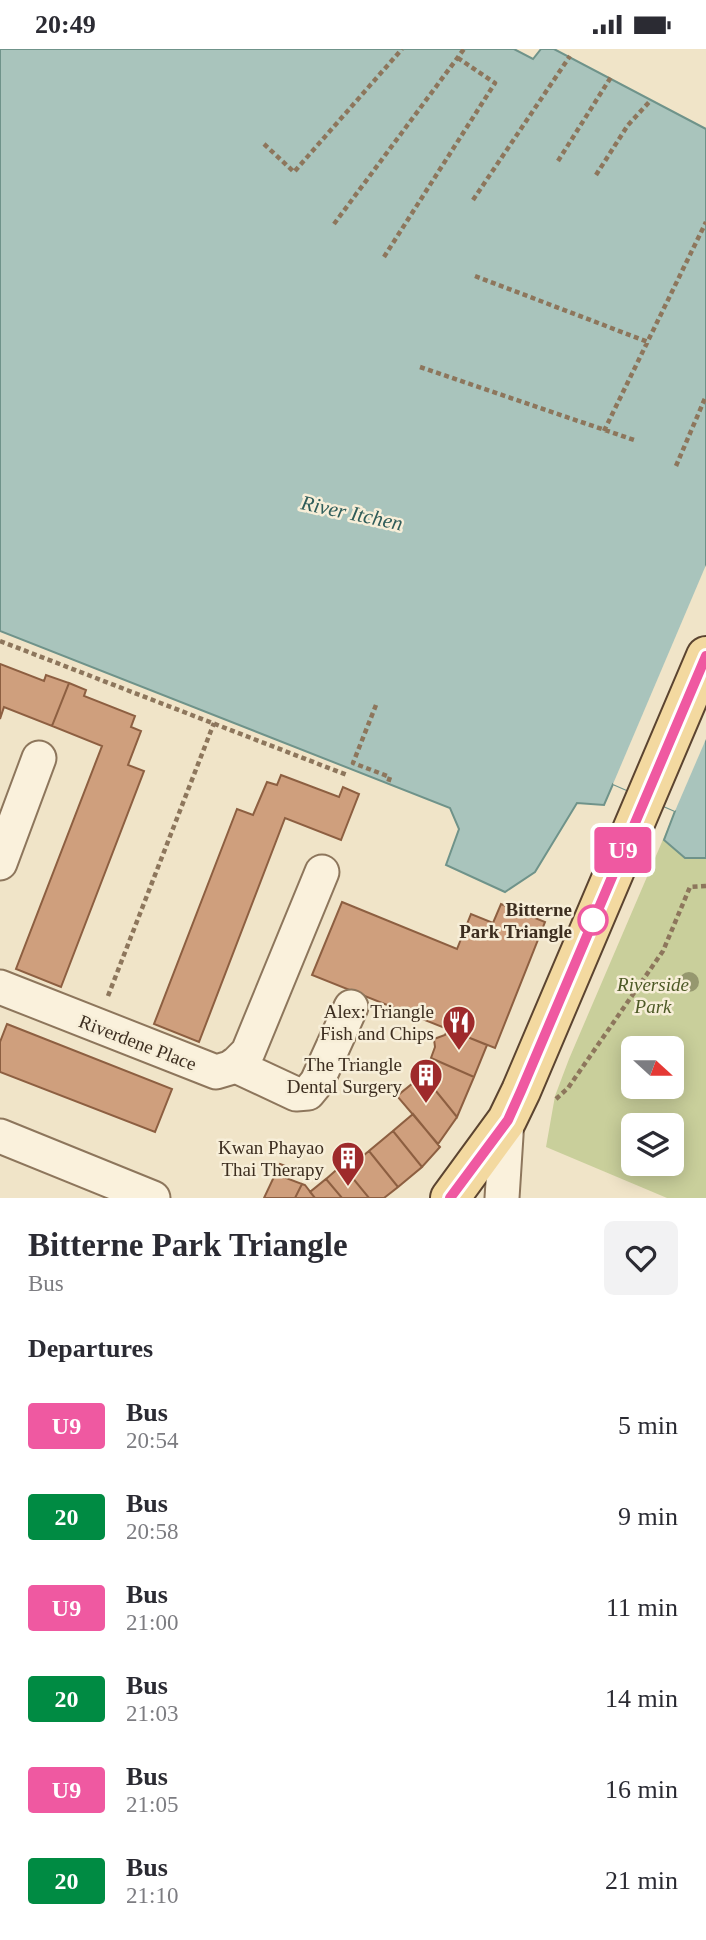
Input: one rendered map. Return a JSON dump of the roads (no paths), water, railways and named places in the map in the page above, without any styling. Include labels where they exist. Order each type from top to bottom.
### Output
[{"type":"main road","points":[[450,1198],[508,1120],[706,656]]},
{"type":"street","points":[[0,863],[39,758]]},
{"type":"street","points":[[322,872],[248,1052],[234,1065],[296,1094],[308,1093],[317,1082],[351,1007]]},
{"type":"street","name":"Riverdene Place","points":[[0,987],[216,1072],[234,1065]]},
{"type":"street","points":[[502,1198],[508,1120]]},
{"type":"street","points":[[0,1136],[153,1198]]},
{"type":"water","name":"River Itchen","points":[[0,49],[514,49],[533,59],[541,49],[554,49],[706,129],[706,858],[685,858],[664,840],[675,811],[613,784],[604,805],[577,803],[535,872],[505,892],[446,865],[459,829],[450,808],[0,631]]},
{"type":"place","name":"Bitterne Park Triangle","points":[[593,920]]},
{"type":"place","name":"Alex: Triangle Fish and Chips","points":[[459,1052]]},
{"type":"place","name":"The Triangle Dental Surgery","points":[[426,1105]]},
{"type":"place","name":"Kwan Phayao Thai Therapy","points":[[348,1188]]},
{"type":"park label","name":"Riverside Park","points":[[653,995]]}]
